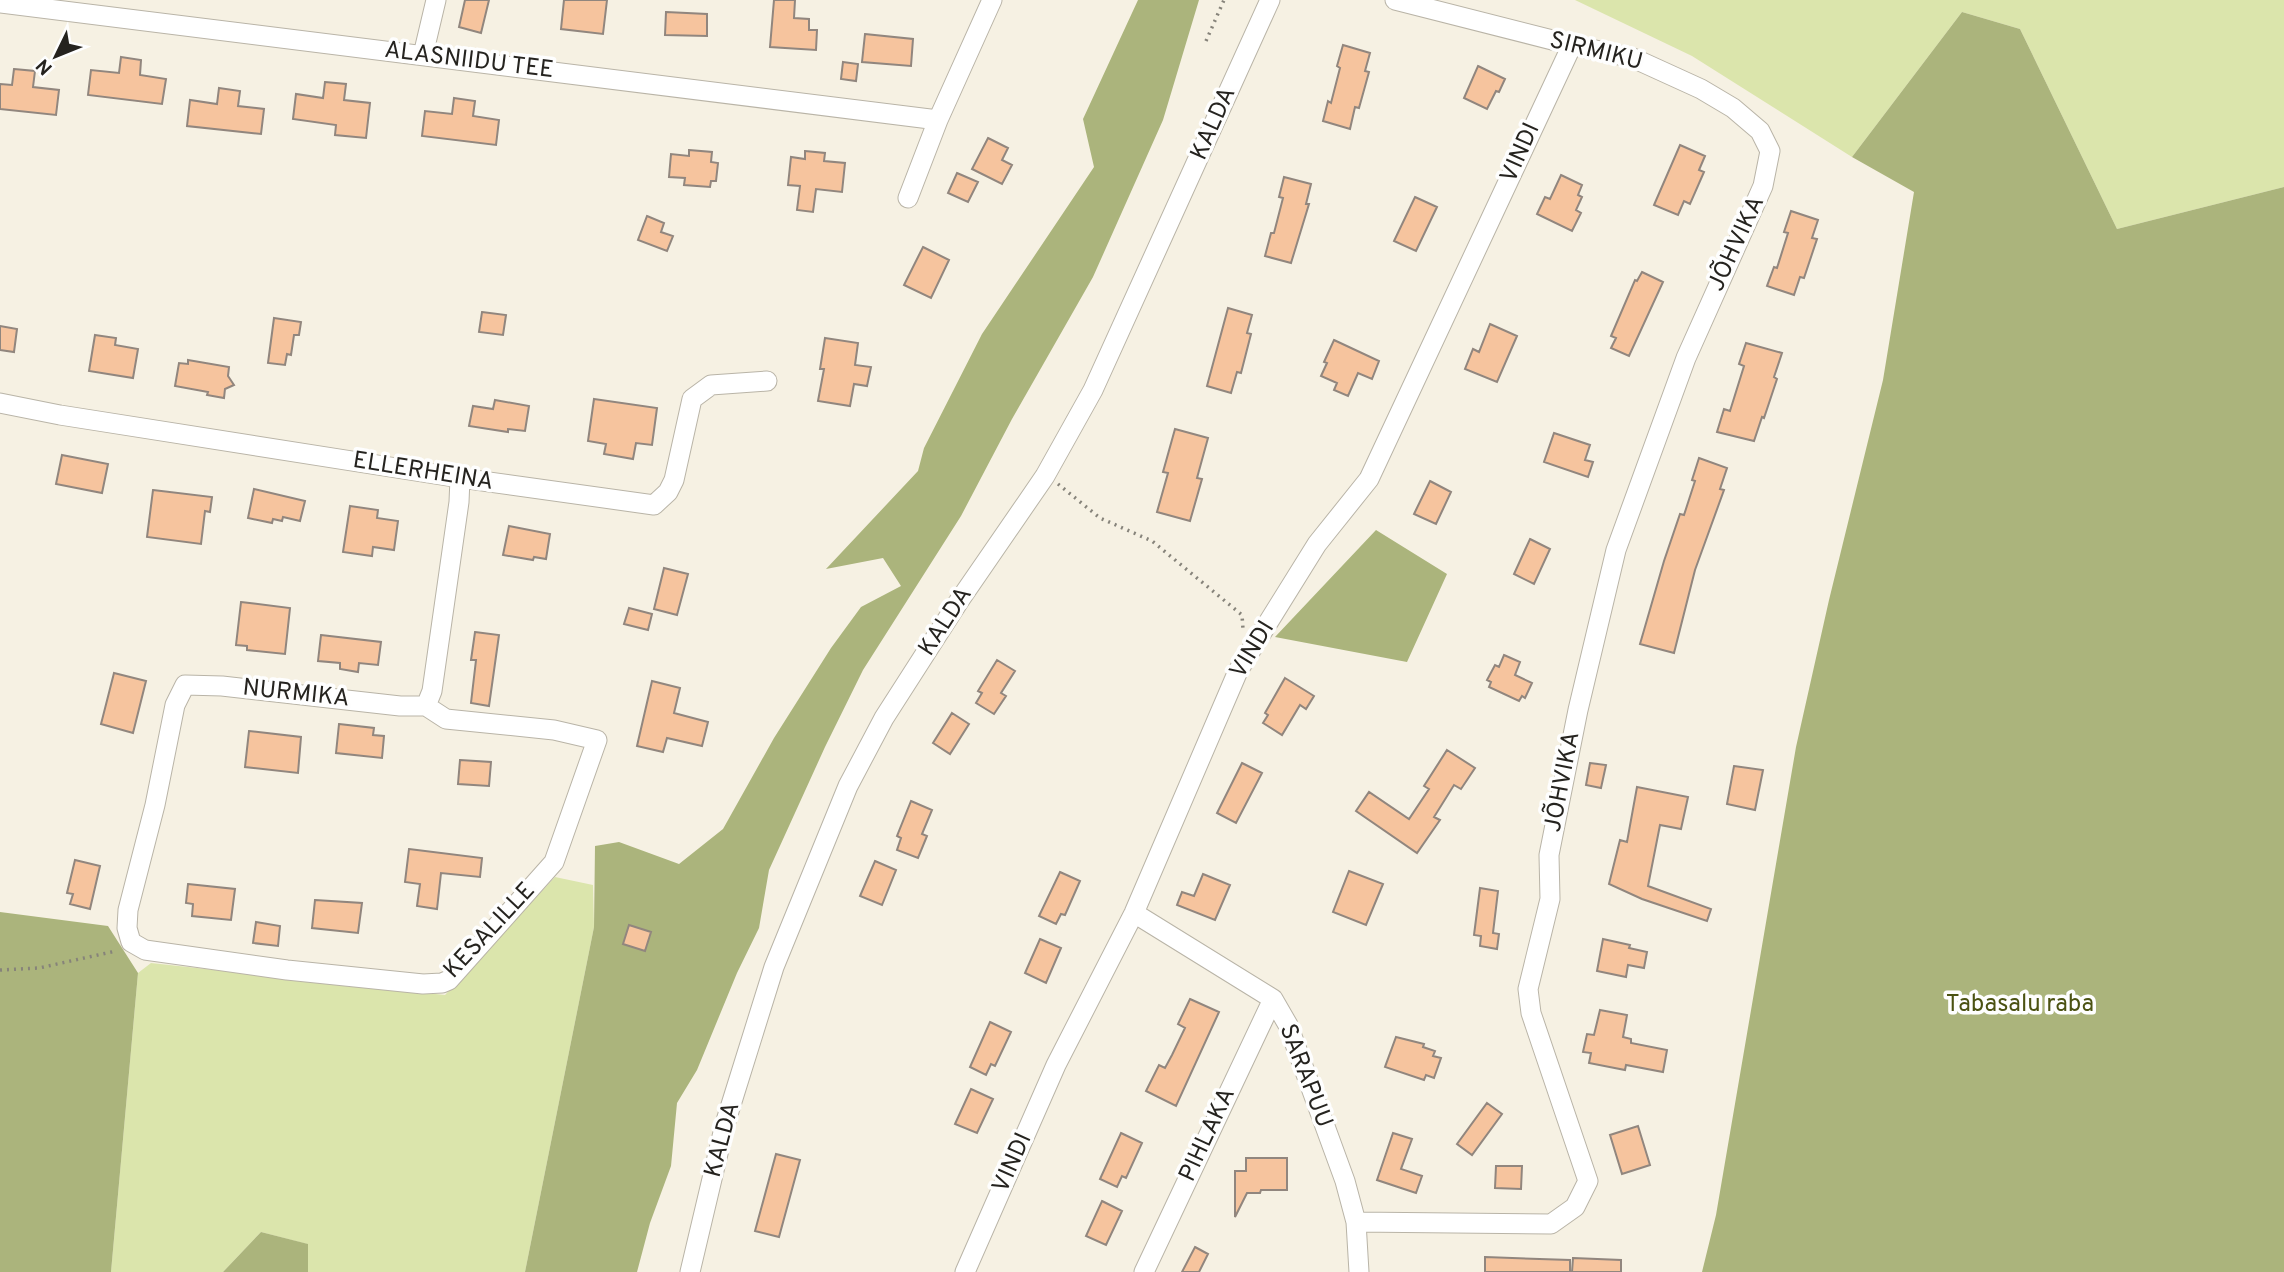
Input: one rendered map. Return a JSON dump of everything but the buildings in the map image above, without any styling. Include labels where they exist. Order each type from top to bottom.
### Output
[{"type":"street","points":[[423,55],[436,0]]},
{"type":"street","points":[[908,198],[938,120],[992,0]]},
{"type":"street","name":"KALDA","points":[[690,1272],[725,1124],[774,967],[848,786],[899,695],[959,601],[1045,476],[1093,390],[1270,0]]},
{"type":"street","name":"SIRMIKU","points":[[1395,0],[1633,58],[1701,89],[1733,108],[1760,131],[1770,151]]},
{"type":"street","name":"ALASNIIDU TEE","points":[[0,3],[938,120]]},
{"type":"street","name":"VINDI","points":[[965,1272],[1056,1065],[1134,914],[1175,813],[1244,659],[1317,544],[1369,479],[1572,45]]},
{"type":"street","name":"JÕHVIKA","points":[[1356,1222],[1551,1224],[1575,1206],[1588,1181],[1531,1013],[1528,989],[1550,899],[1549,855],[1578,709],[1616,551],[1686,358],[1763,186],[1770,151]]},
{"type":"street","name":"ELLERHEINA","points":[[0,403],[460,478],[654,505],[668,492],[674,480],[692,399],[711,386],[767,381]]},
{"type":"street","points":[[426,706],[432,691],[459,502],[460,478]]},
{"type":"street","name":"NURMIKA","points":[[145,950],[131,942],[127,928],[128,910],[155,805],[175,705],[185,685],[222,686],[400,706],[426,706]]},
{"type":"street","name":"KESALILLE","points":[[145,950],[287,970],[424,984],[442,984],[456,975],[554,862],[597,740],[554,730],[446,719],[426,706]]},
{"type":"street","name":"SARAPUU","points":[[1134,914],[1273,999],[1288,1025],[1345,1181],[1356,1222],[1359,1272]]},
{"type":"street","name":"PIHLAKA","points":[[1144,1272],[1273,999]]},
{"type":"path","points":[[1206,41],[1224,0]]},
{"type":"path","points":[[1045,476],[1100,518],[1152,541],[1242,615],[1244,659]]},
{"type":"path","points":[[0,970],[39,968],[120,950],[136,954],[145,950]]},
{"type":"green space","points":[[1138,0],[1199,0],[1163,120],[1093,277],[1012,419],[961,516],[863,670],[825,747],[769,870],[759,928],[737,973],[697,1070],[677,1103],[671,1166],[650,1223],[637,1272],[525,1272],[594,927],[595,846],[619,842],[679,864],[723,829],[774,738],[831,648],[861,607],[901,586],[883,558],[826,569],[918,471],[924,448],[982,334],[1094,167],[1083,119]]},
{"type":"green space","points":[[1575,0],[2284,0],[2284,187],[2117,229],[2020,29],[1962,12],[1852,157],[1692,56]]},
{"type":"green space","name":"Tabasalu raba","points":[[1962,12],[2020,29],[2117,229],[2284,187],[2284,1272],[1702,1272],[1716,1215],[1796,747],[1883,380],[1914,192],[1852,157]]},
{"type":"green space","points":[[1376,530],[1447,574],[1407,662],[1275,637]]},
{"type":"green space","points":[[555,877],[593,885],[594,927],[525,1272],[308,1272],[307,1244],[261,1232],[223,1272],[111,1272],[138,973],[151,963],[445,995]]},
{"type":"green space","points":[[0,912],[108,926],[138,973],[111,1272],[0,1272]]},
{"type":"green space","points":[[261,1232],[308,1244],[308,1272],[223,1272]]}]
